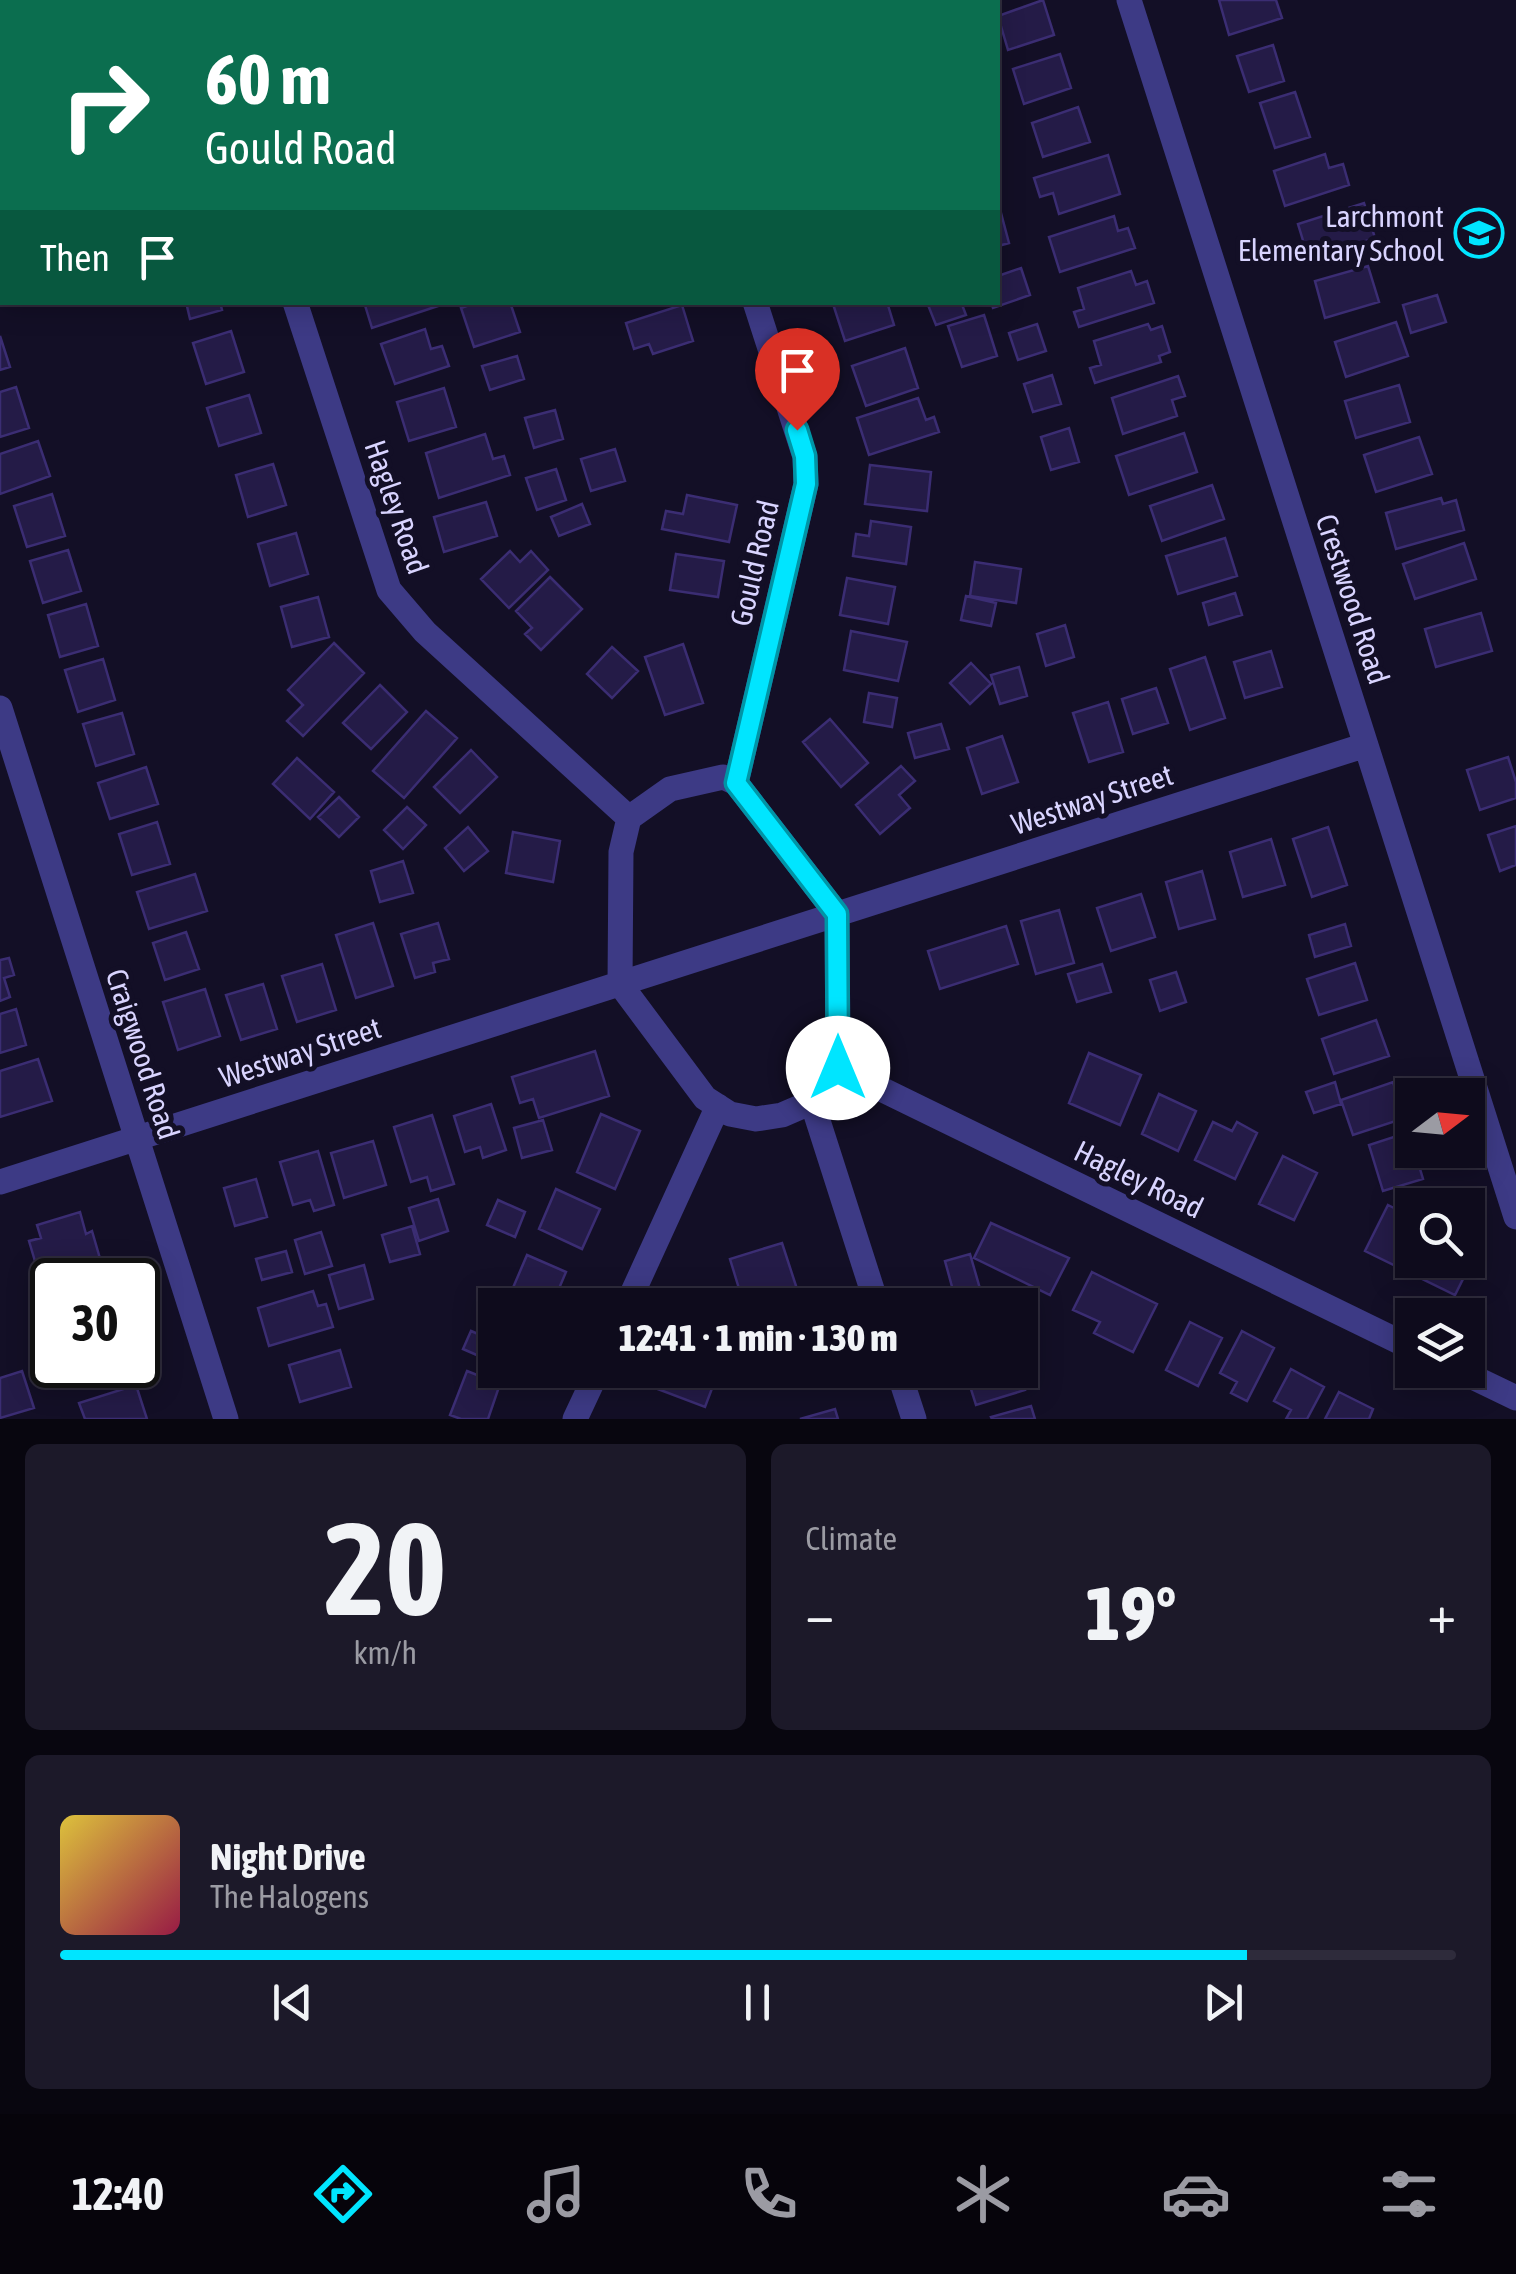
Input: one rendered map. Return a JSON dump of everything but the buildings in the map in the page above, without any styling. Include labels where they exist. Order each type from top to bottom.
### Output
[{"type":"street","name":"Crestwood Road","points":[[1129,0],[1516,1217]]},
{"type":"street","name":"Hagley Road","points":[[296,305],[390,590],[425,632],[630,818]]},
{"type":"street","name":"Gould Road","points":[[736,783],[806,484],[805,456],[757,305]]},
{"type":"street","name":"Craigwood Road","points":[[0,708],[226,1419]]},
{"type":"street","name":"Westway Street","points":[[0,1182],[1366,746]]},
{"type":"street","points":[[723,777],[736,783],[837,914],[838,1068],[812,1102],[782,1115],[756,1119],[730,1114],[705,1098],[620,984],[621,852],[630,818],[670,789],[723,777]]},
{"type":"street","name":"Hagley Road","points":[[838,1068],[1395,1340]]},
{"type":"street","points":[[812,1102],[872,1288]]},
{"type":"street","points":[[636,1288],[718,1106]]},
{"type":"street","points":[[1485,1383],[1516,1398]]},
{"type":"street","points":[[576,1419],[590,1388]]},
{"type":"street","points":[[904,1388],[914,1419]]},
{"type":"place","name":"Larchmont Elementary School","points":[[1479,233]]},
{"type":"route","points":[[797,430],[805,456],[806,484],[736,783],[837,914],[838,1068]]}]
